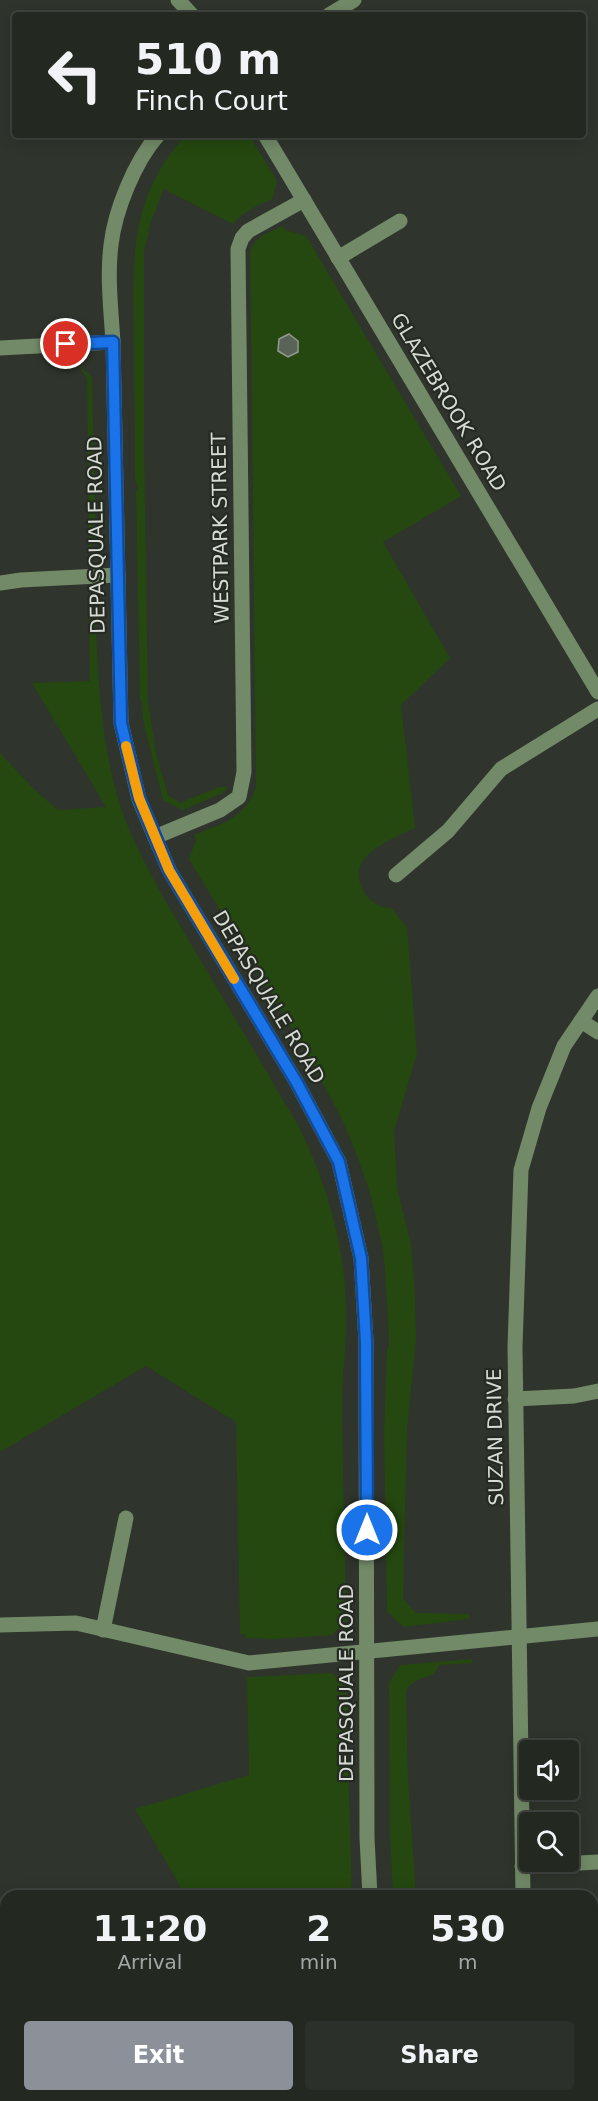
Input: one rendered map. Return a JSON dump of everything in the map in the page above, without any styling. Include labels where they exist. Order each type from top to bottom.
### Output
[{"type":"street","points":[[178,0],[189,12]]},
{"type":"street","points":[[335,12],[354,0]]},
{"type":"street","name":"DEPASQUALE ROAD","points":[[156,138],[136,169],[120,207],[111,244],[110,288],[121,723],[139,798],[169,870],[297,1083],[339,1162],[361,1258],[366,1329],[367,1838],[370,1890]]},
{"type":"street","name":"GLAZEBROOK ROAD","points":[[267,138],[598,692]]},
{"type":"street","name":"WESTPARK STREET","points":[[155,837],[220,810],[239,797],[244,771],[238,249],[242,238],[248,231],[304,201]]},
{"type":"street","points":[[338,258],[400,221]]},
{"type":"street","points":[[0,348],[113,342]]},
{"type":"street","points":[[0,583],[118,575]]},
{"type":"street","points":[[396,875],[448,831],[501,769],[598,709]]},
{"type":"street","name":"SUZAN DRIVE","points":[[521,1812],[515,1399],[521,1170],[539,1108],[564,1046],[598,996]]},
{"type":"street","points":[[581,1021],[598,1032]]},
{"type":"street","points":[[515,1399],[574,1396],[598,1391]]},
{"type":"street","points":[[103,1630],[126,1518]]},
{"type":"street","points":[[0,1624],[76,1623],[249,1663],[598,1629]]},
{"type":"street","points":[[579,1863],[598,1862]]},
{"type":"street","name":"SUZAN DRIVE","points":[[522,1872],[523,1890]]},
{"type":"green space","points":[[184,138],[251,138],[277,181],[272,199],[246,212],[233,224],[164,189],[150,224],[144,252],[148,703],[156,753],[168,795],[180,803],[219,787],[228,787],[223,793],[183,810],[163,800],[140,700],[136,491],[138,488],[135,477],[134,259],[143,208],[153,183],[167,159]]},
{"type":"green space","points":[[282,226],[285,230],[306,236],[461,496],[383,542],[450,658],[401,705],[415,828],[370,853],[363,861],[359,871],[360,883],[369,899],[378,905],[391,908],[407,927],[417,1054],[394,1131],[397,1188],[411,1245],[416,1341],[407,1429],[403,1599],[416,1613],[469,1614],[469,1619],[403,1627],[387,1611],[384,1434],[389,1338],[382,1245],[370,1193],[342,1119],[303,1047],[189,859],[196,840],[194,835],[223,823],[239,813],[246,806],[256,787],[250,252],[255,242]]},
{"type":"green space","points":[[79,366],[92,377],[96,541],[89,548],[87,379]]},
{"type":"green space","points":[[89,603],[95,609],[104,734],[114,784],[125,819],[162,895],[298,1125],[326,1192],[338,1238],[346,1311],[342,1406],[346,1620],[332,1635],[274,1639],[246,1638],[246,1635],[240,1634],[236,1422],[146,1366],[0,1452],[0,753],[34,789],[58,810],[106,807],[32,683],[90,681]]},
{"type":"green space","points":[[472,1659],[473,1663],[439,1665],[433,1674],[414,1682],[406,1691],[408,1779],[416,1890],[393,1890],[389,1683],[400,1665]]},
{"type":"green space","points":[[332,1673],[346,1686],[352,1890],[182,1890],[135,1809],[249,1775],[247,1677]]},
{"type":"building","points":[[289,334],[298,341],[298,352],[288,357],[278,351],[279,339]]},
{"type":"slow traffic","points":[[126,746],[139,798],[169,870],[234,979]]},
{"type":"route","points":[[66,344],[113,342],[121,723],[139,798],[169,870],[297,1083],[339,1162],[361,1258],[366,1341],[367,1530]]}]
